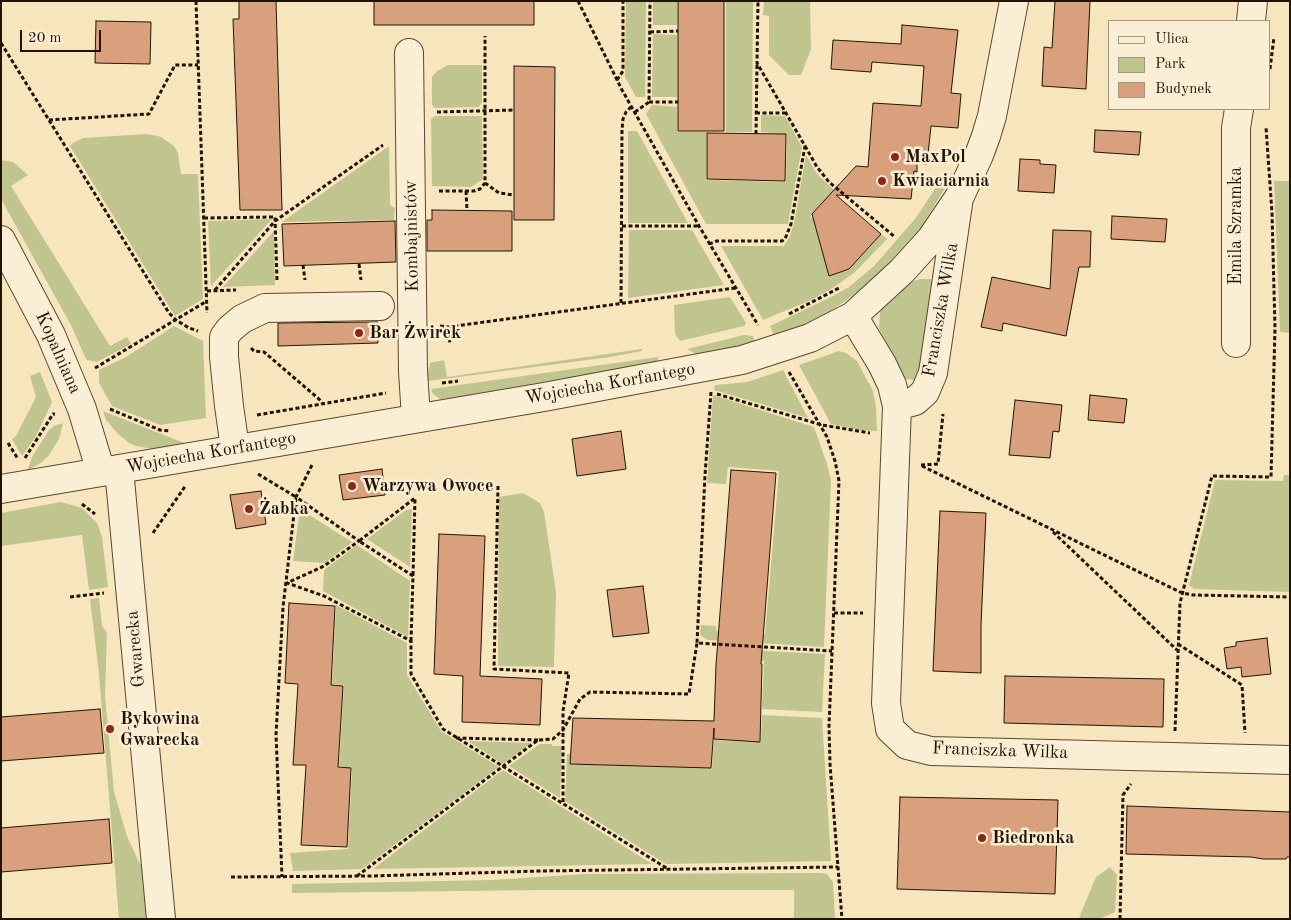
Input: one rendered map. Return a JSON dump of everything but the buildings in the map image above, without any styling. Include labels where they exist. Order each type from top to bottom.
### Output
[{"type":"street","name":"Wojciecha Korfantego","points":[[1,489],[742,360],[810,338],[853,316],[902,271],[931,239],[960,196],[980,155],[988,129],[1014,1]]},
{"type":"street","points":[[1251,20],[1254,1]]},
{"type":"street","name":"Kombajnistów","points":[[409,53],[416,418]]},
{"type":"street","name":"Emila Szramka","points":[[1236,343],[1236,128],[1239,110]]},
{"type":"street","name":"Franciszka Wilka","points":[[897,406],[915,402],[925,392],[933,373],[960,196]]},
{"type":"street","name":"Kopalniana","points":[[1,240],[51,335],[110,471]]},
{"type":"street","points":[[236,448],[224,357],[224,337],[219,323],[242,319],[265,308],[380,306]]},
{"type":"street","name":"Franciszka Wilka","points":[[853,316],[882,364],[892,385],[897,406],[886,702],[890,729],[907,745],[931,750],[1290,760]]},
{"type":"street","name":"Gwarecka","points":[[110,471],[161,919]]},
{"type":"path","points":[[196,1],[207,301],[219,323],[254,351],[264,352],[319,399],[322,404]]},
{"type":"path","points":[[578,1],[617,80],[709,244],[759,326]]},
{"type":"path","points":[[617,80],[623,71],[623,1]]},
{"type":"path","points":[[649,102],[650,1]]},
{"type":"path","points":[[756,134],[758,1]]},
{"type":"path","points":[[650,32],[678,31]]},
{"type":"path","points":[[438,191],[474,191],[480,189],[485,182],[484,36]]},
{"type":"path","points":[[1,43],[169,313],[189,328],[203,333]]},
{"type":"path","points":[[757,62],[817,167],[829,182],[892,235]]},
{"type":"path","points":[[49,120],[149,114],[175,65],[198,65]]},
{"type":"path","points":[[635,112],[649,102],[678,102]]},
{"type":"path","points":[[621,303],[622,130],[626,112],[632,106]]},
{"type":"path","points":[[215,290],[275,221],[397,135],[410,122],[485,110],[514,110]]},
{"type":"path","points":[[756,113],[786,113]]},
{"type":"path","points":[[1174,738],[1180,603],[1212,476],[1271,477],[1276,328],[1272,214],[1266,126]]},
{"type":"path","points":[[709,244],[717,241],[785,240],[791,224],[805,146]]},
{"type":"path","points":[[485,182],[499,193],[514,195]]},
{"type":"path","points":[[466,191],[467,210]]},
{"type":"path","points":[[204,218],[275,217],[277,283]]},
{"type":"path","points":[[622,226],[699,226]]},
{"type":"path","points":[[892,241],[901,230]]},
{"type":"path","points":[[359,264],[361,279]]},
{"type":"path","points":[[303,265],[304,278]]},
{"type":"path","points":[[782,316],[810,304],[847,284]]},
{"type":"path","points":[[448,327],[735,288]]},
{"type":"path","points":[[88,372],[207,301]]},
{"type":"path","points":[[751,328],[767,323]]},
{"type":"path","points":[[785,365],[828,437],[839,481],[829,726],[830,764],[842,919]]},
{"type":"path","points":[[231,419],[459,381]]},
{"type":"path","points":[[455,738],[553,739],[564,730],[580,699],[590,692],[689,694],[697,643],[705,475],[713,387]]},
{"type":"path","points":[[712,392],[822,426],[874,434]]},
{"type":"path","points":[[8,442],[18,464],[22,463],[53,414],[64,415],[102,403],[109,409],[160,430],[174,432]]},
{"type":"path","points":[[915,467],[938,464],[944,407]]},
{"type":"path","points":[[282,877],[276,736],[283,607],[296,498],[311,466],[317,462]]},
{"type":"path","points":[[921,465],[1182,593],[1193,595],[1290,597]]},
{"type":"path","points":[[252,470],[413,576]]},
{"type":"path","points":[[498,486],[494,669],[569,673],[564,712],[563,803]]},
{"type":"path","points":[[287,582],[324,566],[416,498],[411,674],[443,729],[668,869]]},
{"type":"path","points":[[1049,528],[1177,650]]},
{"type":"path","points":[[287,582],[324,596],[411,641]]},
{"type":"path","points":[[70,597],[104,593]]},
{"type":"path","points":[[697,643],[832,651]]},
{"type":"path","points":[[1178,644],[1242,685],[1246,724],[1244,759]]},
{"type":"path","points":[[357,876],[538,740]]},
{"type":"path","points":[[1120,919],[1123,795],[1132,782]]},
{"type":"path","points":[[231,877],[838,867]]},
{"type":"green space","points":[[626,1],[646,1],[645,97],[636,97],[625,77]]},
{"type":"green space","points":[[653,1],[677,1],[677,25],[653,25]]},
{"type":"green space","points":[[726,1],[753,1],[752,132],[726,132]]},
{"type":"green space","points":[[764,1],[810,1],[811,49],[801,75],[789,75],[769,55],[769,16],[763,15]]},
{"type":"green space","points":[[653,34],[677,35],[677,97],[652,97]]},
{"type":"green space","points":[[448,65],[482,65],[482,102],[479,107],[435,108],[432,105],[432,77],[437,71]]},
{"type":"green space","points":[[652,105],[677,107],[677,132],[706,132],[706,180],[786,182],[787,134],[761,132],[761,115],[785,116],[802,147],[788,224],[706,224],[646,114]]},
{"type":"green space","points":[[435,116],[482,116],[483,179],[471,187],[432,186],[431,119]]},
{"type":"green space","points":[[628,131],[637,131],[688,223],[628,223]]},
{"type":"green space","points":[[147,134],[161,137],[174,146],[178,153],[181,174],[198,174],[203,299],[175,316],[70,146],[83,138]]},
{"type":"green space","points":[[389,146],[390,205],[395,208],[394,220],[282,222]]},
{"type":"green space","points":[[806,155],[817,174],[834,190],[810,216],[811,218],[813,216],[828,276],[849,269],[881,234],[887,239],[855,272],[833,288],[809,301],[763,320],[721,246],[784,246],[790,236],[794,223]]},
{"type":"green space","points":[[1,160],[13,162],[28,175],[11,186],[110,346],[127,337],[131,344],[97,362],[87,360],[72,327],[1,199]]},
{"type":"green space","points":[[945,174],[952,177],[918,232],[878,275],[865,287],[831,311],[801,328],[775,337],[770,326],[849,287],[874,266],[915,219]]},
{"type":"green space","points":[[1274,181],[1290,181],[1290,333],[1280,332]]},
{"type":"green space","points":[[272,219],[211,286],[208,221]]},
{"type":"green space","points":[[629,230],[692,230],[724,285],[628,298]]},
{"type":"green space","points":[[274,231],[275,285],[223,287]]},
{"type":"green space","points":[[931,279],[938,285],[924,377],[915,380],[906,379],[901,375],[879,328],[880,311],[909,282]]},
{"type":"green space","points":[[730,297],[746,323],[744,326],[680,341],[675,334],[674,305]]},
{"type":"green space","points":[[174,326],[203,341],[206,418],[160,425],[112,406],[99,383],[99,370],[126,357]]},
{"type":"green space","points":[[744,335],[753,336],[755,343],[698,355],[687,349]]},
{"type":"green space","points":[[642,349],[642,351],[610,357],[428,381],[427,377],[430,363],[444,360],[447,377]]},
{"type":"green space","points":[[839,351],[846,353],[857,361],[873,391],[877,431],[859,430],[831,424],[799,365]]},
{"type":"green space","points":[[658,357],[658,362],[452,398],[440,399],[433,394],[431,389]]},
{"type":"green space","points":[[783,370],[808,418],[714,390],[715,385],[747,382]]},
{"type":"green space","points":[[40,372],[52,402],[36,436],[22,456],[12,439],[16,436],[36,397],[30,376]]},
{"type":"green space","points":[[713,395],[814,427],[831,480],[824,647],[708,640],[700,635],[701,625],[716,626],[716,631],[765,634],[779,471],[728,467],[726,484],[707,483]]},
{"type":"green space","points":[[103,411],[184,443],[154,449],[136,446],[118,434],[106,420]]},
{"type":"green space","points":[[63,423],[59,439],[49,455],[42,462],[27,471],[32,457],[49,430]]},
{"type":"green space","points":[[1284,475],[1290,475],[1290,592],[1194,589],[1189,585],[1215,480],[1283,481]]},
{"type":"green space","points":[[523,493],[540,503],[544,512],[556,592],[554,667],[498,666],[499,497]]},
{"type":"green space","points":[[61,502],[82,508],[97,523],[102,537],[108,587],[89,590],[82,535],[1,546],[1,513]]},
{"type":"green space","points":[[300,509],[352,542],[325,563],[293,561]]},
{"type":"green space","points":[[412,509],[410,567],[367,539],[406,510]]},
{"type":"green space","points":[[357,545],[410,581],[408,637],[323,591],[324,570]]},
{"type":"green space","points":[[99,598],[102,626],[107,633],[105,696],[114,792],[127,836],[144,870],[148,919],[119,919],[99,674],[90,599]]},
{"type":"green space","points":[[336,605],[407,643],[407,675],[441,731],[499,767],[362,869],[293,871],[290,853],[348,849],[352,768],[339,766],[344,685],[332,684]]},
{"type":"green space","points":[[727,649],[825,654],[822,712],[762,709],[764,661],[727,660]]},
{"type":"green space","points":[[762,715],[822,718],[831,861],[666,864],[565,801],[567,754],[570,754],[570,764],[712,768],[714,740],[761,742]]},
{"type":"green space","points":[[468,741],[531,743],[503,764]]},
{"type":"green space","points":[[540,744],[562,746],[560,798],[509,766]]},
{"type":"green space","points":[[503,770],[652,864],[373,869]]},
{"type":"green space","points":[[1110,867],[1117,875],[1115,912],[1099,919],[1079,918],[1096,877]]},
{"type":"green space","points":[[586,874],[827,874],[833,882],[835,919],[794,919],[794,890],[292,893],[292,884],[492,880]]},
{"type":"place","name":"MaxPol","points":[[895,157]]},
{"type":"place","name":"Kwiaciarnia","points":[[882,181]]},
{"type":"place","name":"Bar Żwirek","points":[[359,333]]},
{"type":"place","name":"Warzywa Owoce","points":[[352,486]]},
{"type":"place","name":"Żabka","points":[[249,509]]},
{"type":"place","name":"Bykowina Gwarecka","points":[[110,729]]},
{"type":"place","name":"Biedronka","points":[[982,838]]}]
